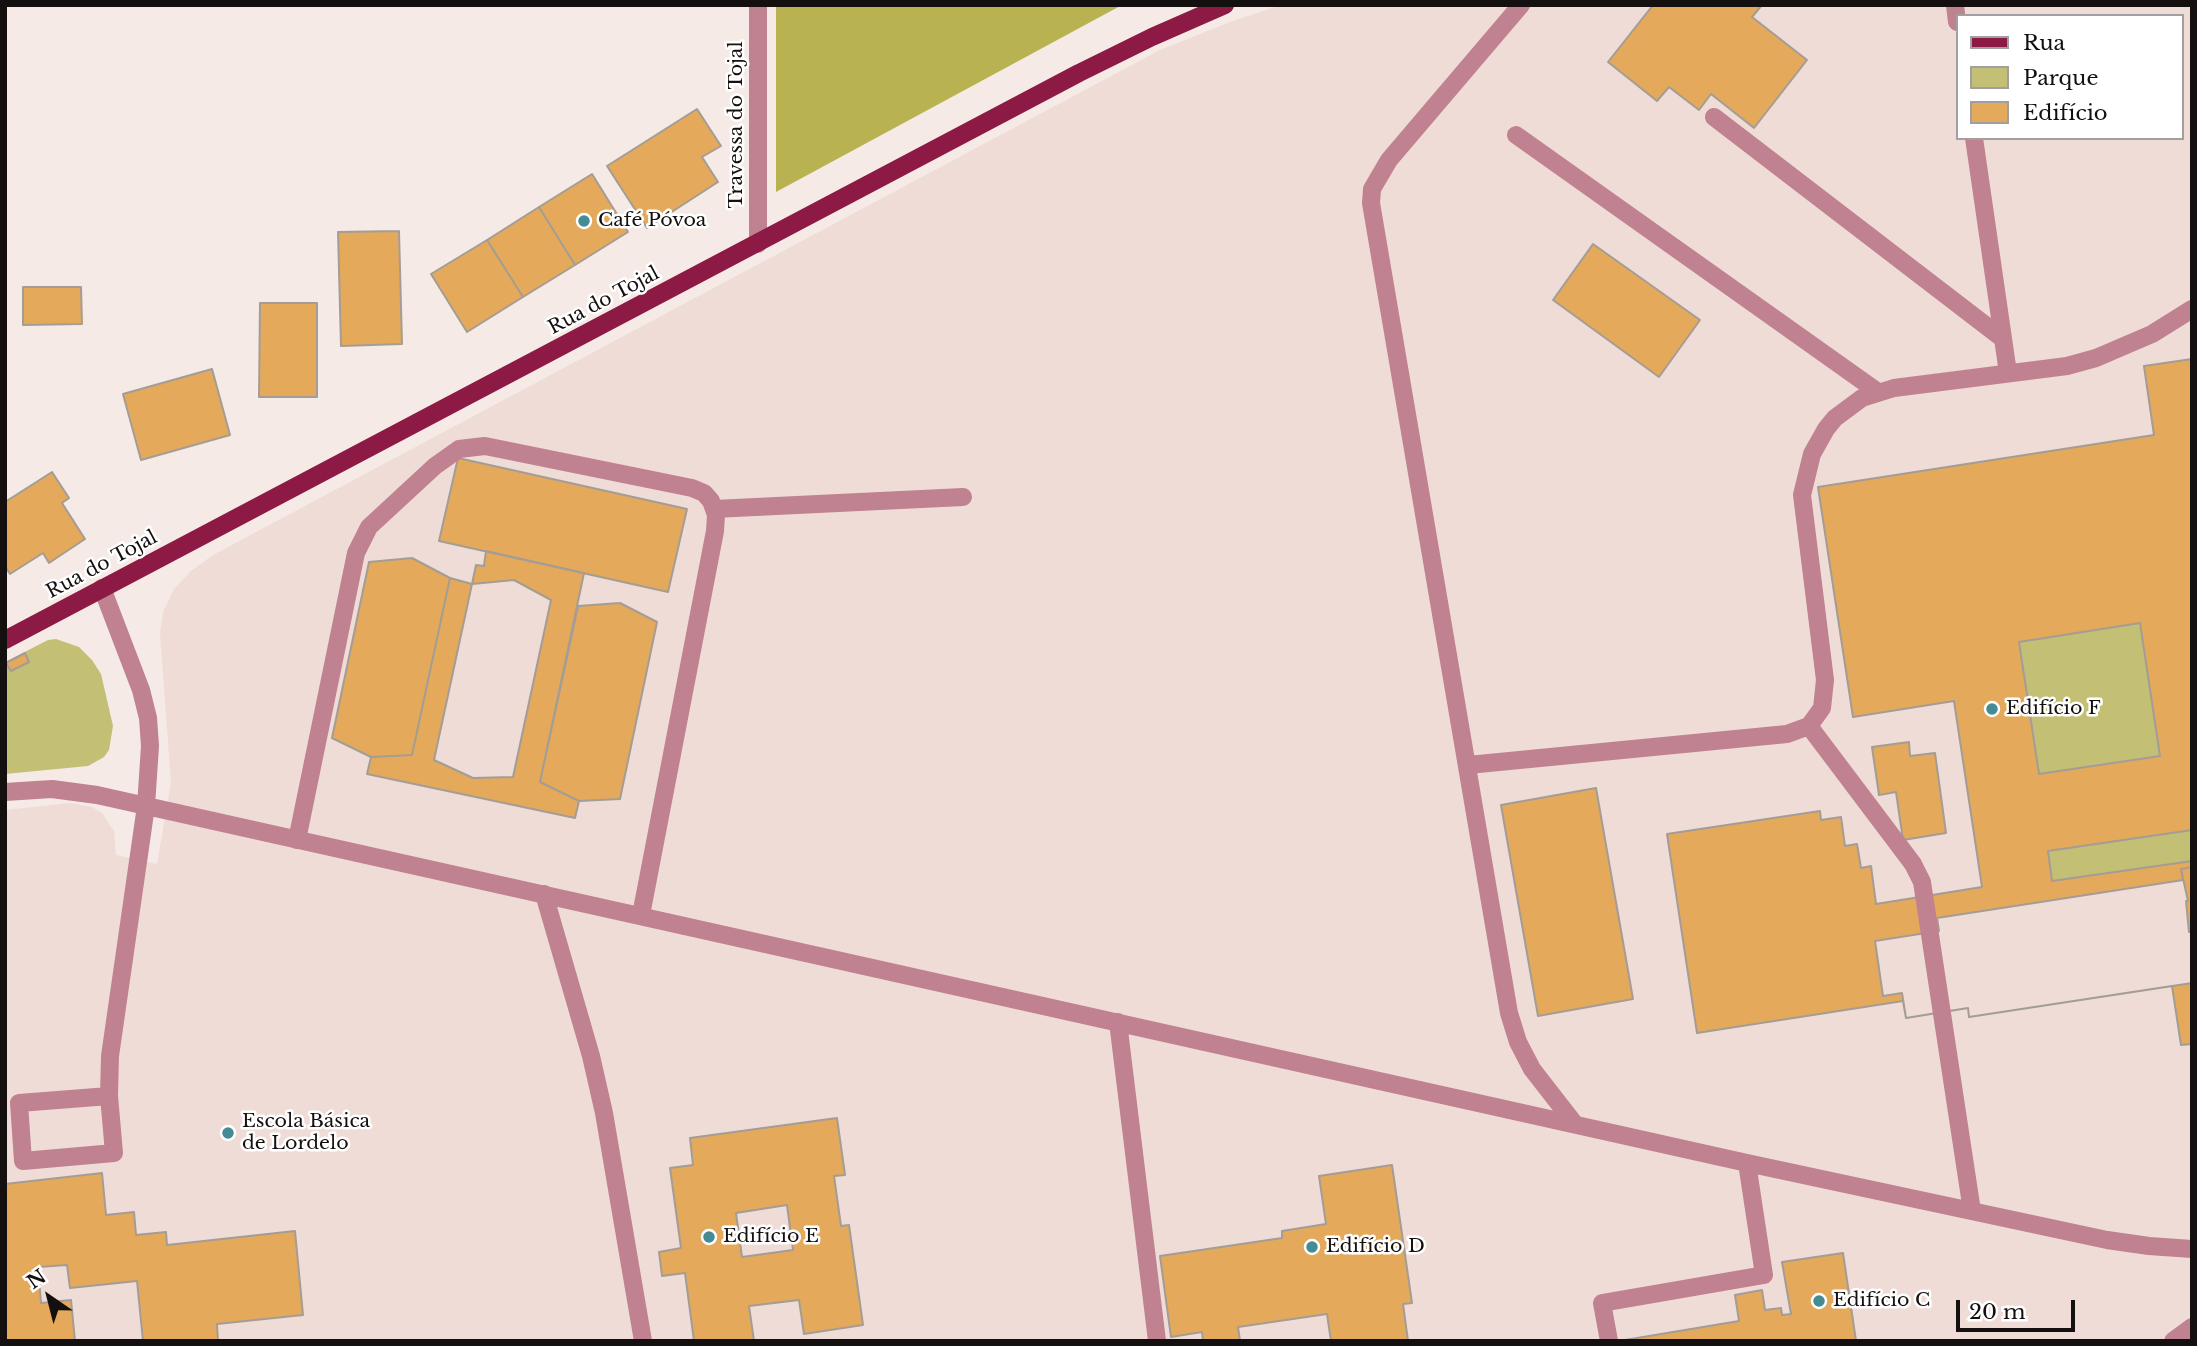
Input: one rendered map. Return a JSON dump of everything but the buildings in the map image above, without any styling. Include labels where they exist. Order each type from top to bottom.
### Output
[{"type":"main road","name":"Rua do Tojal","points":[[5,640],[1079,73],[1225,5]]},
{"type":"street","name":"Travessa do Tojal","points":[[758,5],[758,244]]},
{"type":"street","points":[[1521,5],[1389,160],[1372,189],[1371,203],[1513,1026],[1532,1069],[1574,1123]]},
{"type":"street","points":[[1714,117],[2002,338]]},
{"type":"street","points":[[1516,135],[1878,391]]},
{"type":"street","points":[[1974,140],[2008,373]]},
{"type":"street","points":[[1468,765],[1787,734],[1809,726],[1822,708],[1825,687],[1802,509],[1804,482],[1812,454],[1830,423],[1848,407],[1878,391],[2067,366],[2096,358],[2152,334],[2192,309]]},
{"type":"street","points":[[297,840],[356,553],[369,527],[446,457],[470,446],[485,446],[692,488],[704,493],[711,501],[715,531],[640,915]]},
{"type":"street","points":[[714,509],[963,497]]},
{"type":"street","points":[[102,588],[132,663],[148,718],[150,746],[146,806],[113,1025],[109,1096],[114,1153],[23,1161],[12,1104],[109,1096]]},
{"type":"street","points":[[1809,726],[1913,864],[1922,882],[1972,1211]]},
{"type":"street","points":[[5,792],[62,790],[97,795],[1747,1163],[2129,1244],[2192,1249]]},
{"type":"street","points":[[544,894],[591,1056],[604,1113],[643,1341]]},
{"type":"street","points":[[1118,1022],[1157,1341]]},
{"type":"street","points":[[1609,1341],[1602,1303],[1764,1276],[1747,1163]]},
{"type":"street","points":[[2173,1341],[2192,1327]]},
{"type":"shaded area","points":[[776,5],[1122,5],[776,192]]},
{"type":"shaded area","points":[[1281,5],[2192,5],[2192,1341],[5,1341],[5,810],[71,803],[92,807],[102,813],[114,831],[116,855],[157,864],[171,782],[160,634],[163,612],[174,589],[191,571],[213,555],[1160,50]]},
{"type":"green space","points":[[2140,623],[2160,756],[2039,774],[2019,642]]},
{"type":"green space","points":[[56,639],[79,647],[101,674],[113,726],[109,750],[104,757],[88,766],[5,774],[5,662],[48,640]]},
{"type":"green space","points":[[2192,830],[2192,861],[2052,881],[2048,851]]},
{"type":"place","name":"Café Póvoa","points":[[584,221]]},
{"type":"place","name":"Edifício F","points":[[1992,709]]},
{"type":"place","name":"Escola Básica de Lordelo","points":[[228,1133]]},
{"type":"place","name":"Edifício E","points":[[709,1237]]},
{"type":"place","name":"Edifício D","points":[[1312,1247]]},
{"type":"place","name":"Edifício C","points":[[1819,1301]]}]
